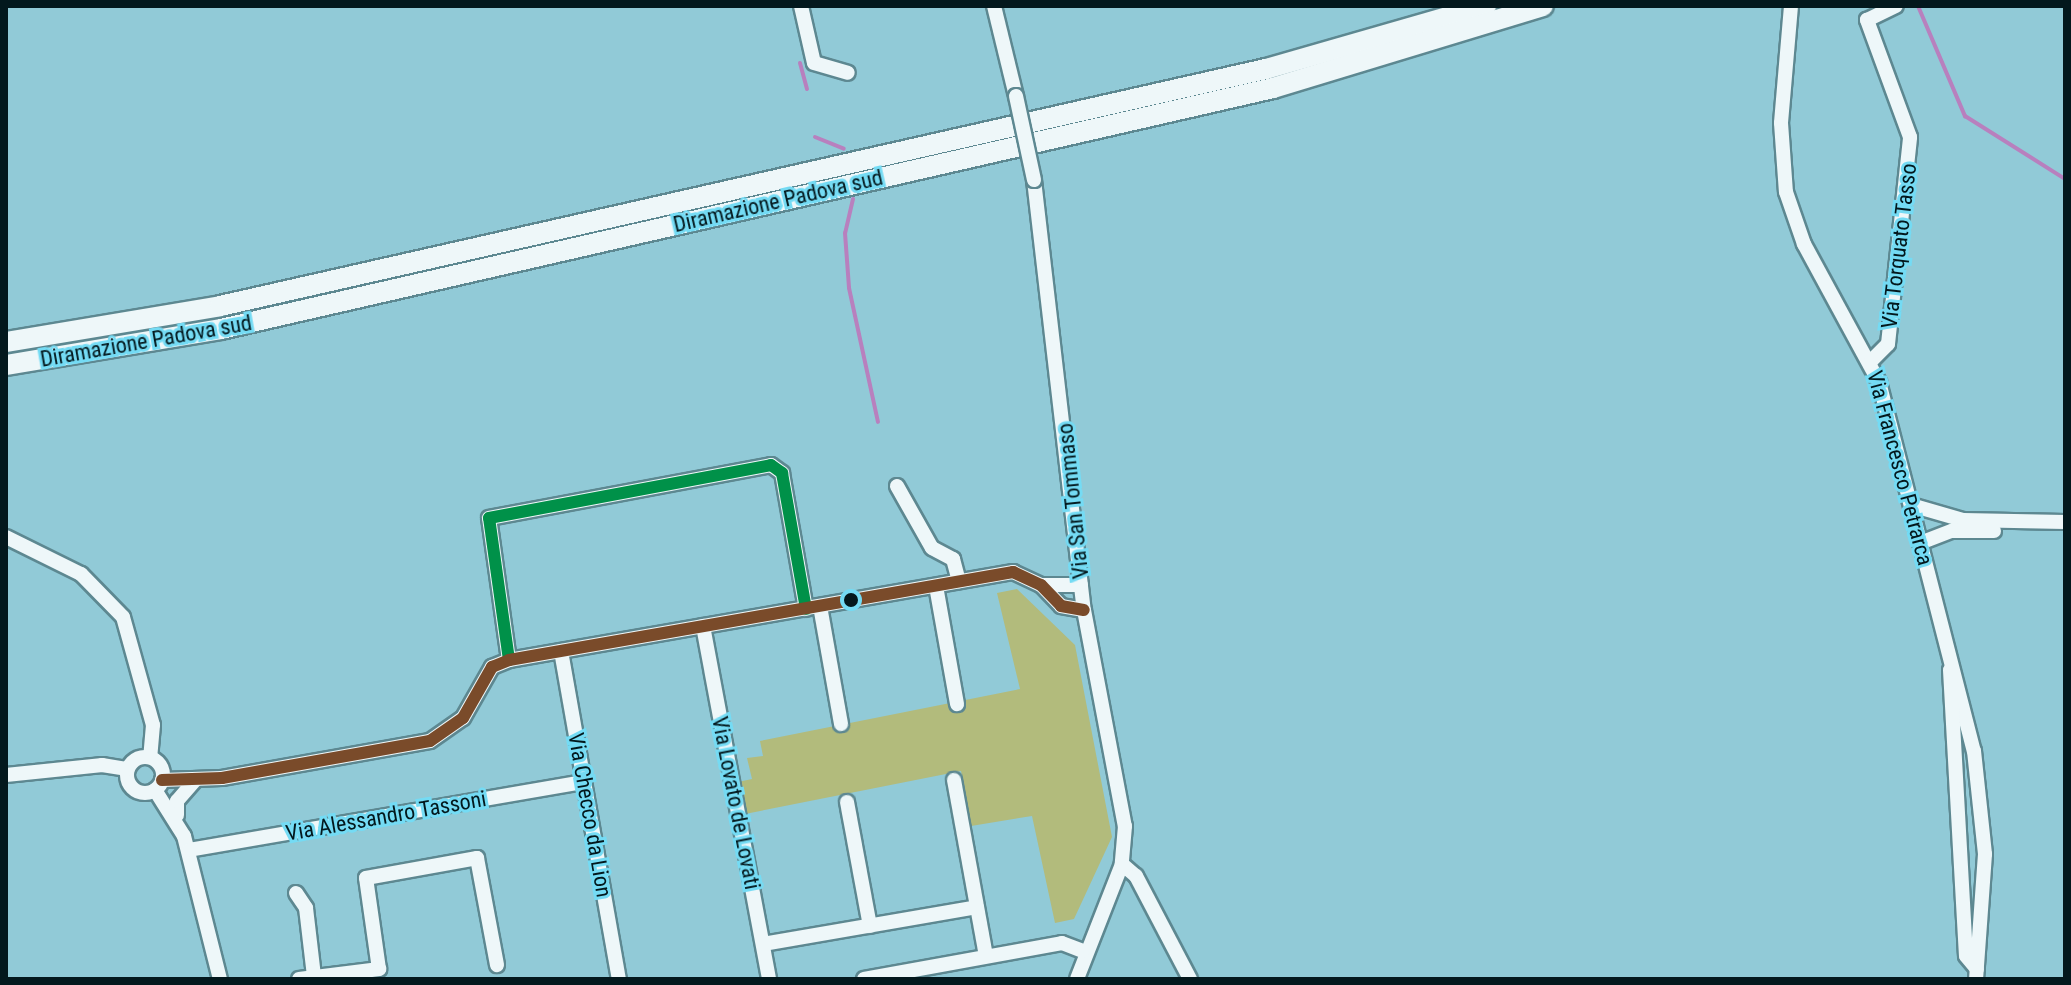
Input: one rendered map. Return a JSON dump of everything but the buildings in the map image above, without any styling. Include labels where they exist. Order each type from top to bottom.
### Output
[{"type":"highway","name":"Diramazione Padova sud","points":[[6,342],[220,306],[559,230],[1266,69],[1486,6]]},
{"type":"highway","name":"Diramazione Padova sud","points":[[6,365],[221,329],[1257,92],[1543,6]]},
{"type":"street","points":[[801,6],[814,63],[848,73]]},
{"type":"street","name":"Via San Tommaso","points":[[994,6],[1034,180],[1084,610],[1125,826],[1122,864]]},
{"type":"street","name":"Via Francesco Petrarca","points":[[1791,6],[1781,123],[1786,192],[1804,244],[1871,361],[1952,661],[1982,800],[1976,974]]},
{"type":"street","name":"Via Torquato Tasso","points":[[1871,361],[1888,344],[1910,137],[1867,20],[1896,6]]},
{"type":"street","points":[[509,660],[485,527],[489,518],[771,465],[782,473],[841,724]]},
{"type":"street","points":[[897,486],[932,548],[953,559],[959,581]]},
{"type":"street","points":[[1911,505],[1963,520],[2065,522]]},
{"type":"street","points":[[1920,543],[1952,531],[2065,532]]},
{"type":"street","points":[[7,533],[81,574],[123,617],[153,725],[150,757],[158,785],[177,815],[189,850],[220,979]]},
{"type":"street","points":[[128,769],[132,787],[158,785],[430,741],[463,718],[492,667],[509,660],[1013,572],[1041,585],[1061,606],[1084,610]]},
{"type":"street","points":[[1041,585],[1081,585]]},
{"type":"street","points":[[936,586],[957,704]]},
{"type":"street","name":"Via Lovato de Lovati","points":[[703,626],[769,979]]},
{"type":"street","name":"Via Checco da Lion","points":[[561,651],[619,979]]},
{"type":"street","name":"Via Francesco Petrarca","points":[[1952,661],[1946,695],[1967,875],[1966,956],[1976,974]]},
{"type":"street","points":[[6,775],[102,765],[128,769],[150,757]]},
{"type":"street","points":[[177,815],[177,801],[195,780]]},
{"type":"street","points":[[954,780],[986,956]]},
{"type":"street","name":"Via Alessandro Tassoni","points":[[189,850],[584,782]]},
{"type":"street","points":[[847,802],[870,926]]},
{"type":"street","points":[[296,893],[306,908],[307,977],[379,969],[366,878],[477,858],[497,965]]},
{"type":"street","points":[[1077,979],[1083,951],[1122,864],[1136,876],[1190,979]]},
{"type":"street","points":[[763,944],[977,907]]},
{"type":"street","points":[[864,979],[1062,943],[1083,951]]},
{"type":"green space","points":[[1017,589],[1075,645],[1112,837],[1074,919],[1055,923],[1032,816],[971,826],[961,771],[745,814],[738,782],[752,779],[747,758],[763,756],[760,741],[1020,689],[997,593]]},
{"type":"waterway","points":[[1918,6],[1965,116],[2065,179]]},
{"type":"waterway","points":[[800,63],[807,89]]},
{"type":"waterway","points":[[815,137],[844,149]]},
{"type":"waterway","points":[[853,199],[845,233],[849,288],[878,422]]},
{"type":"transit line","points":[[509,660],[489,518],[771,465],[782,473],[806,609]]},
{"type":"transit line","points":[[162,780],[222,778],[430,741],[463,718],[492,667],[509,660],[1013,572],[1041,585],[1061,606],[1084,610]]}]
